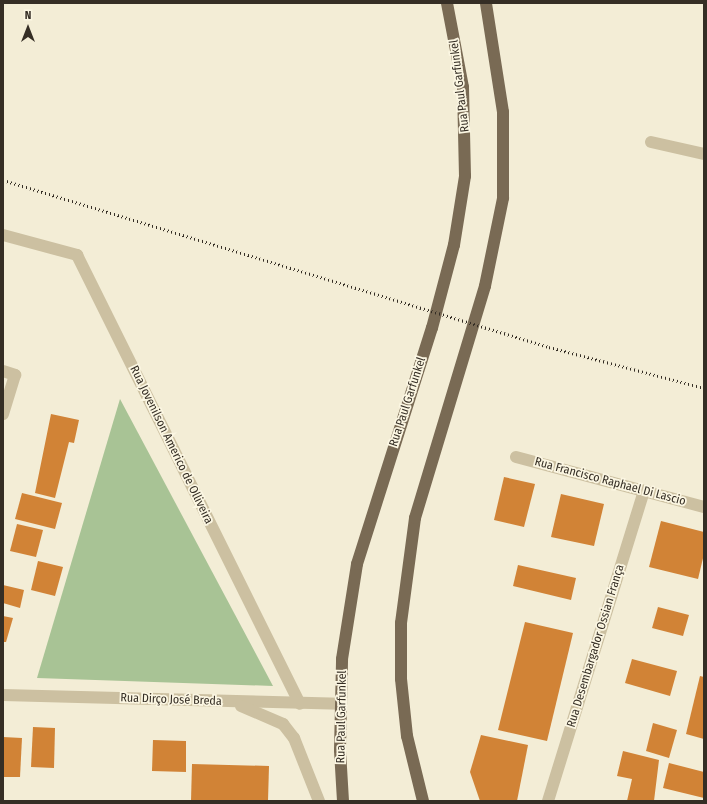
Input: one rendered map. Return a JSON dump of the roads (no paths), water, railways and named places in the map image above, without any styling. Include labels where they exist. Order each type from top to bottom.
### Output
[{"type":"main road","name":"Rua Paul Garfunkel","points":[[343,801],[340,704],[342,659],[357,564],[432,328],[460,212],[467,130],[457,49],[447,3]]},
{"type":"main road","points":[[423,801],[407,736],[401,679],[401,623],[415,518],[485,286],[502,198],[503,112],[486,3]]},
{"type":"street","points":[[651,142],[704,154]]},
{"type":"street","name":"Rua Jovenilson Americo de Olliveira","points":[[3,235],[77,255],[300,704]]},
{"type":"street","points":[[3,371],[15,374],[3,414]]},
{"type":"street","name":"Rua Francisco Raphael Di Lascio","points":[[516,458],[704,507]]},
{"type":"street","name":"Rua Desembargador Ossian França","points":[[548,801],[644,491]]},
{"type":"street","name":"Rua Dirço José Breda","points":[[3,695],[340,704]]},
{"type":"street","points":[[228,702],[265,713],[283,724],[297,744],[319,801]]},
{"type":"railway","points":[[3,180],[549,347],[704,388]]}]
